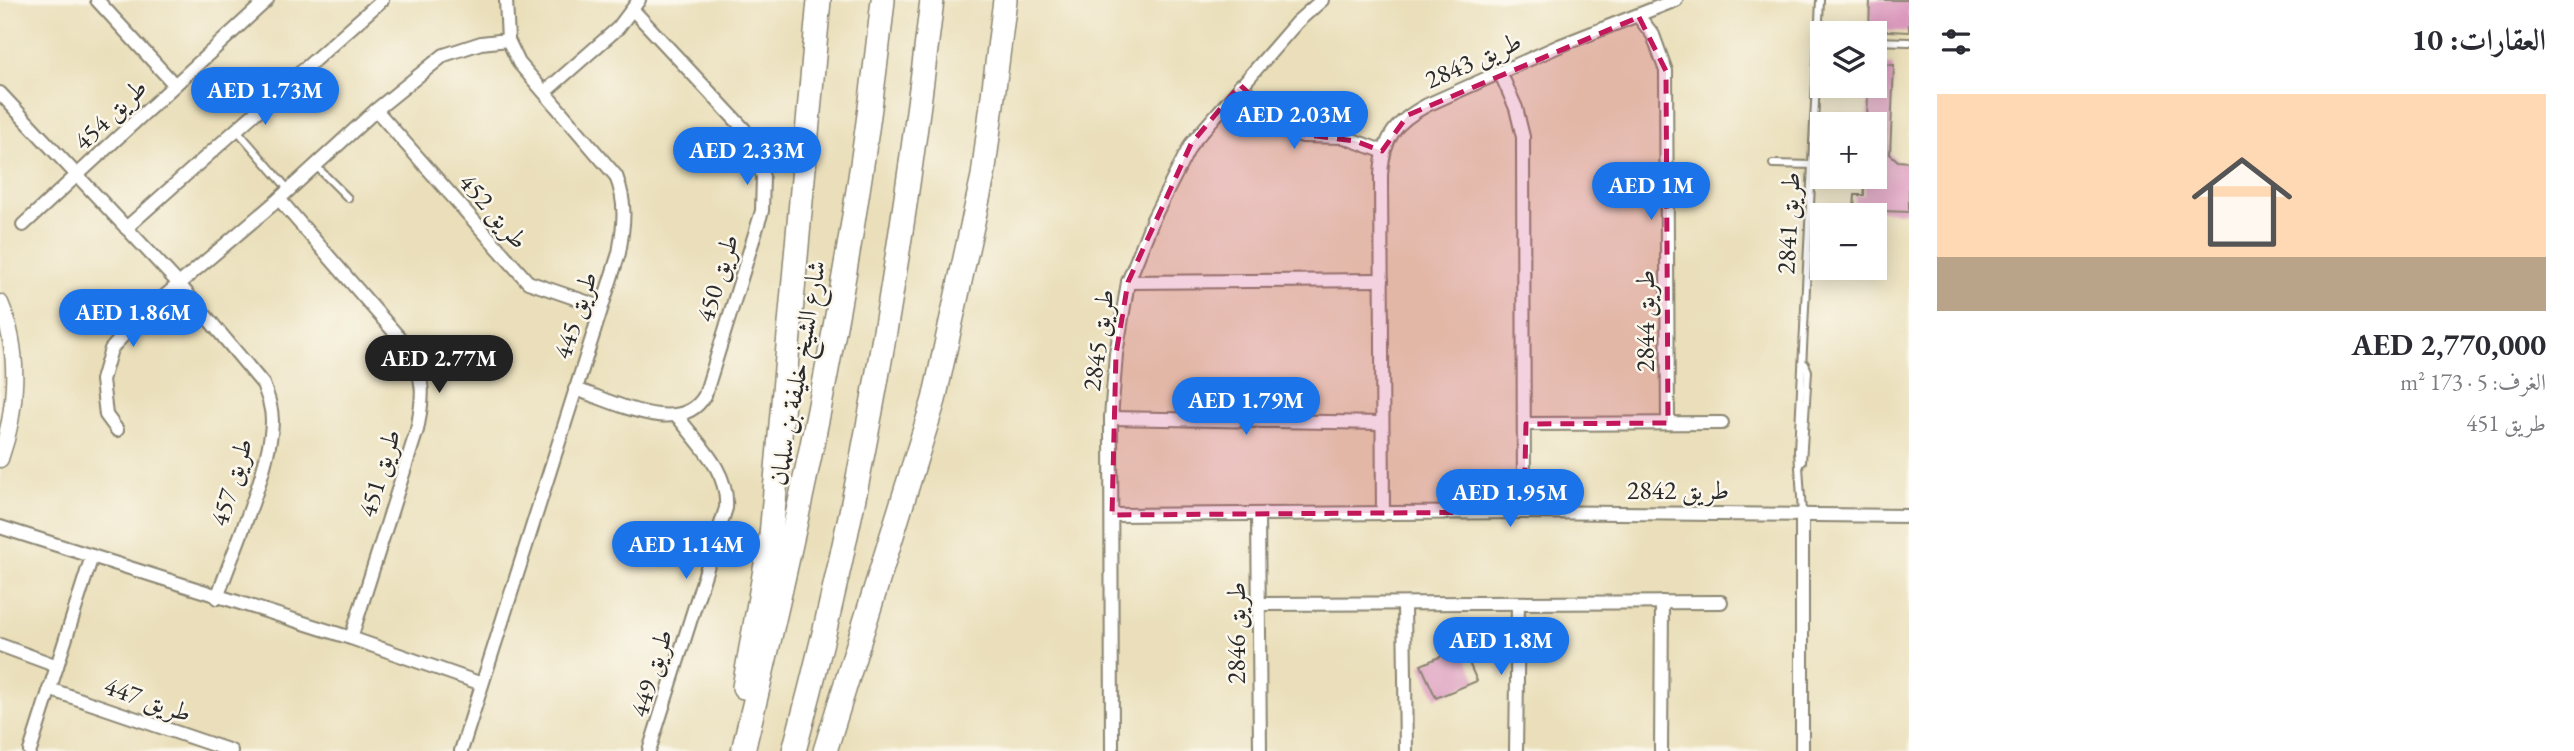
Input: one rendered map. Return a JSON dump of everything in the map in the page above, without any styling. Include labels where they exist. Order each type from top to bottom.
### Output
[{"type":"highway","points":[[728,751],[743,696],[771,536],[817,0]]},
{"type":"highway","name":"شارع الشيخ خليفة بن سلمان","points":[[743,751],[825,393],[874,81],[883,0]]},
{"type":"highway","points":[[794,751],[823,644],[872,406],[892,293],[932,0]]},
{"type":"highway","points":[[825,751],[934,400],[983,176],[1005,0]]},
{"type":"street","points":[[97,0],[174,84]]},
{"type":"street","name":"طريق 454","points":[[23,225],[267,0]]},
{"type":"street","points":[[126,228],[382,0]]},
{"type":"street","name":"طريق 445","points":[[461,751],[619,253],[626,213],[624,194],[616,176],[546,91],[519,63],[508,40],[506,0]]},
{"type":"street","name":"طريق 2845","points":[[1112,751],[1111,418],[1116,354],[1128,282],[1153,219],[1191,144],[1297,22],[1322,0]]},
{"type":"street","name":"طريق 2843","points":[[1382,151],[1391,134],[1408,115],[1500,72],[1676,0]]},
{"type":"street","points":[[546,91],[618,28],[636,5]]},
{"type":"street","name":"طريق 450","points":[[636,5],[744,129],[753,144],[763,177],[762,211],[705,395],[695,410],[678,417]]},
{"type":"street","name":"طريق 2844","points":[[1639,17],[1653,35],[1666,71],[1668,423]]},
{"type":"street","points":[[117,430],[106,415],[102,380],[111,349],[141,317],[284,195],[376,110],[444,55],[481,43],[508,40]]},
{"type":"street","points":[[1500,72],[1517,108],[1523,137],[1526,424],[1524,512]]},
{"type":"street","points":[[1240,85],[1292,133],[1303,136],[1344,137],[1382,151],[1382,513]]},
{"type":"street","name":"طريق 457","points":[[0,93],[179,284],[244,358],[263,384],[271,403],[272,422],[267,452],[217,598]]},
{"type":"street","name":"طريق 452","points":[[376,110],[528,282],[601,307]]},
{"type":"street","name":"طريق 451","points":[[284,195],[409,349],[422,374],[422,405],[417,430],[351,638]]},
{"type":"street","points":[[1128,282],[1382,280]]},
{"type":"street","points":[[0,303],[12,350],[14,392],[9,431],[0,459]]},
{"type":"street","points":[[575,389],[661,416],[678,417]]},
{"type":"street","name":"طريق 449","points":[[649,751],[726,508],[726,489],[719,470],[678,417]]},
{"type":"street","points":[[1111,418],[1381,423]]},
{"type":"street","points":[[1526,424],[1722,423]]},
{"type":"street","name":"طريق 2842","points":[[1112,515],[1524,512],[1909,516]]},
{"type":"street","name":"طريق 2841","points":[[1802,513],[1802,751]]},
{"type":"street","name":"طريق 2846","points":[[1258,514],[1259,751]]},
{"type":"street","points":[[0,527],[217,598],[351,638],[482,684]]},
{"type":"street","points":[[30,751],[92,556]]},
{"type":"street","points":[[1661,751],[1662,602]]},
{"type":"street","points":[[1259,604],[1721,602]]},
{"type":"street","points":[[1516,751],[1518,603]]},
{"type":"street","points":[[1404,605],[1406,751]]},
{"type":"street","points":[[0,645],[57,666]]},
{"type":"street","name":"طريق 447","points":[[49,690],[231,751]]},
{"type":"lane","name":"طريق 2841","points":[[1820,0],[1821,21]]},
{"type":"lane","points":[[1887,41],[1909,42]]},
{"type":"lane","points":[[237,130],[284,195]]},
{"type":"lane","points":[[1773,164],[1810,165]]},
{"type":"lane","points":[[316,166],[348,198]]},
{"type":"lane","name":"طريق 2841","points":[[1802,513],[1799,441],[1801,374],[1805,364],[1813,189]]},
{"type":"highlighted area","points":[[1639,17],[1666,71],[1668,423],[1526,424],[1524,512],[1112,515],[1116,354],[1128,282],[1191,144],[1240,85],[1292,133],[1355,141],[1382,151],[1408,115]]},
{"type":"building","points":[[1870,0],[1909,0],[1909,32],[1887,31],[1887,21],[1869,21]]},
{"type":"building","points":[[1887,65],[1894,65],[1890,154],[1898,161],[1909,162],[1909,212],[1887,211],[1887,203],[1854,203],[1855,195],[1864,195],[1864,189],[1887,189],[1887,112],[1867,112],[1868,98],[1887,98]]},
{"type":"building","points":[[1462,647],[1477,681],[1436,698],[1421,665]]}]
